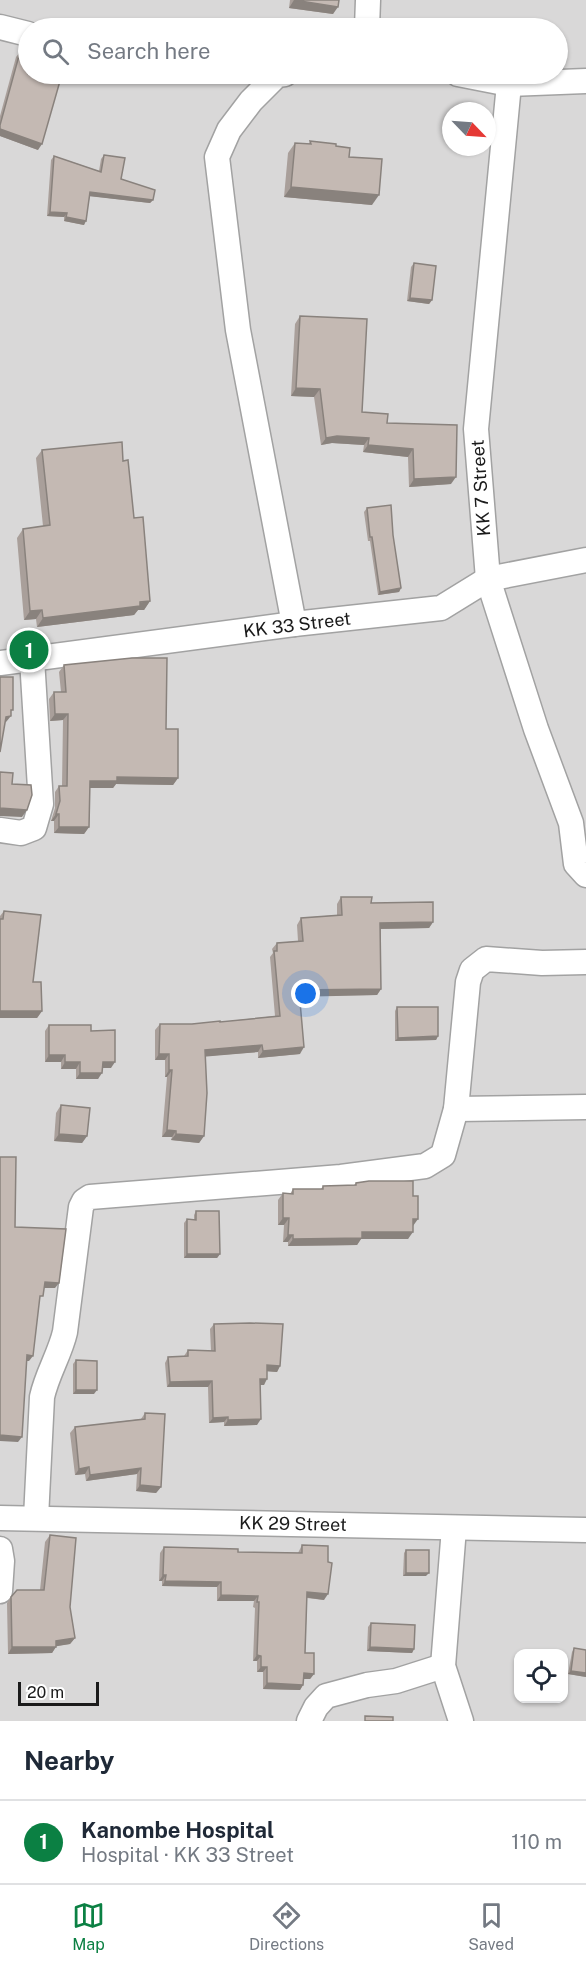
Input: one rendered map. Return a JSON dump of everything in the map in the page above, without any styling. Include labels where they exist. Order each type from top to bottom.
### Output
[{"type":"street","points":[[367,18],[368,0]]},
{"type":"street","points":[[0,27],[18,32]]},
{"type":"street","points":[[568,82],[586,81]]},
{"type":"street","points":[[268,84],[250,101],[236,120],[216,157],[238,330],[294,624]]},
{"type":"street","name":"KK 7 Street","points":[[509,84],[476,429],[488,579],[536,729],[572,823],[576,864],[586,875]]},
{"type":"street","name":"KK 33 Street","points":[[0,663],[294,624],[441,609],[488,579],[586,560]]},
{"type":"street","points":[[0,830],[21,833],[34,828],[41,804],[32,659]]},
{"type":"street","points":[[36,1518],[42,1397],[62,1343],[81,1206],[86,1198],[330,1178],[425,1166],[443,1155],[456,1108],[468,982],[472,970],[486,959],[542,963],[586,962]]},
{"type":"street","points":[[456,1108],[586,1107]]},
{"type":"street","name":"KK 29 Street","points":[[0,1518],[586,1530]]},
{"type":"street","points":[[454,1528],[443,1666],[461,1721]]},
{"type":"street","points":[[0,1549],[2,1561],[0,1591]]},
{"type":"street","points":[[309,1721],[316,1707],[326,1696],[367,1685],[396,1681],[443,1666]]},
{"type":"shaded area","points":[[0,0],[586,0],[586,1721],[0,1721]]},
{"type":"building","points":[[294,0],[339,0],[338,7]]},
{"type":"building","points":[[18,59],[18,84],[59,84],[42,144],[0,129]]},
{"type":"building","points":[[310,141],[350,148],[349,157],[382,159],[379,195],[291,187],[295,143],[311,144]]},
{"type":"building","points":[[104,155],[125,158],[121,179],[155,190],[153,200],[90,192],[86,221],[66,217],[67,213],[50,212],[54,156],[101,172]]},
{"type":"building","points":[[414,263],[436,266],[432,300],[410,298]]},
{"type":"building","points":[[300,316],[367,319],[362,412],[388,414],[387,423],[457,425],[456,477],[414,479],[413,449],[368,445],[369,438],[337,436],[326,438],[320,389],[296,388]]},
{"type":"building","points":[[122,442],[123,461],[128,460],[134,518],[143,517],[150,601],[140,602],[140,606],[43,618],[42,610],[30,611],[23,529],[50,525],[42,450]]},
{"type":"building","points":[[391,505],[401,588],[380,592],[367,508]]},
{"type":"building","points":[[132,658],[167,658],[166,729],[178,729],[178,778],[117,777],[117,781],[90,781],[89,827],[59,827],[59,814],[56,814],[60,801],[59,786],[67,786],[68,714],[55,714],[54,692],[66,692],[64,665]]},
{"type":"building","points":[[0,677],[13,677],[13,710],[11,710],[11,716],[6,717],[0,752]]},
{"type":"building","points":[[0,772],[13,773],[12,784],[31,785],[32,795],[27,810],[0,808]]},
{"type":"building","points":[[341,897],[372,897],[371,903],[433,902],[433,922],[380,923],[381,989],[299,990],[304,1047],[263,1051],[262,1045],[205,1050],[207,1093],[204,1136],[176,1134],[176,1131],[167,1130],[172,1070],[169,1070],[169,1054],[159,1054],[160,1024],[192,1024],[280,1016],[274,951],[277,951],[277,943],[303,941],[301,918],[342,915]]},
{"type":"building","points":[[4,911],[41,915],[33,982],[41,982],[42,1011],[0,1011],[0,919],[3,919]]},
{"type":"building","points":[[397,1007],[438,1007],[438,1036],[398,1038]]},
{"type":"building","points":[[49,1025],[91,1025],[91,1031],[115,1030],[115,1062],[103,1062],[102,1073],[80,1073],[80,1062],[65,1062],[65,1055],[49,1055]]},
{"type":"building","points":[[61,1105],[90,1108],[87,1136],[59,1134]]},
{"type":"building","points":[[0,1157],[16,1157],[15,1227],[66,1229],[59,1283],[45,1282],[43,1296],[40,1296],[33,1356],[27,1355],[22,1437],[0,1435]]},
{"type":"building","points":[[413,1181],[413,1196],[418,1196],[418,1219],[413,1219],[413,1232],[362,1232],[362,1238],[293,1239],[293,1235],[288,1235],[289,1218],[283,1218],[283,1193],[293,1194],[293,1189],[323,1189],[323,1186],[356,1185],[356,1183]]},
{"type":"building","points":[[196,1211],[219,1211],[220,1254],[187,1254],[187,1219],[196,1220]]},
{"type":"building","points":[[214,1324],[283,1324],[280,1366],[267,1365],[267,1379],[260,1379],[261,1419],[213,1418],[212,1381],[170,1382],[168,1357],[188,1356],[188,1350],[215,1351]]},
{"type":"building","points":[[76,1360],[97,1361],[97,1390],[76,1390]]},
{"type":"building","points":[[145,1413],[165,1414],[161,1487],[140,1485],[141,1468],[90,1475],[89,1467],[79,1469],[75,1427],[145,1419]]},
{"type":"building","points":[[50,1535],[76,1538],[70,1607],[75,1638],[56,1641],[56,1647],[12,1647],[11,1597],[17,1590],[44,1590]]},
{"type":"building","points":[[302,1545],[328,1546],[328,1562],[332,1563],[328,1594],[307,1592],[305,1653],[314,1653],[314,1674],[304,1673],[303,1685],[267,1683],[267,1667],[261,1667],[261,1656],[257,1655],[258,1596],[221,1595],[221,1582],[165,1581],[166,1575],[163,1575],[164,1547],[302,1553]]},
{"type":"building","points":[[406,1550],[429,1550],[429,1573],[406,1573]]},
{"type":"building","points":[[371,1623],[415,1625],[414,1649],[370,1647]]},
{"type":"building","points":[[574,1648],[586,1650],[586,1673],[571,1671]]},
{"type":"building","points":[[365,1716],[393,1717],[393,1721],[365,1721]]},
{"type":"place","name":"Kanombe Hospital","points":[[29,650]]}]
